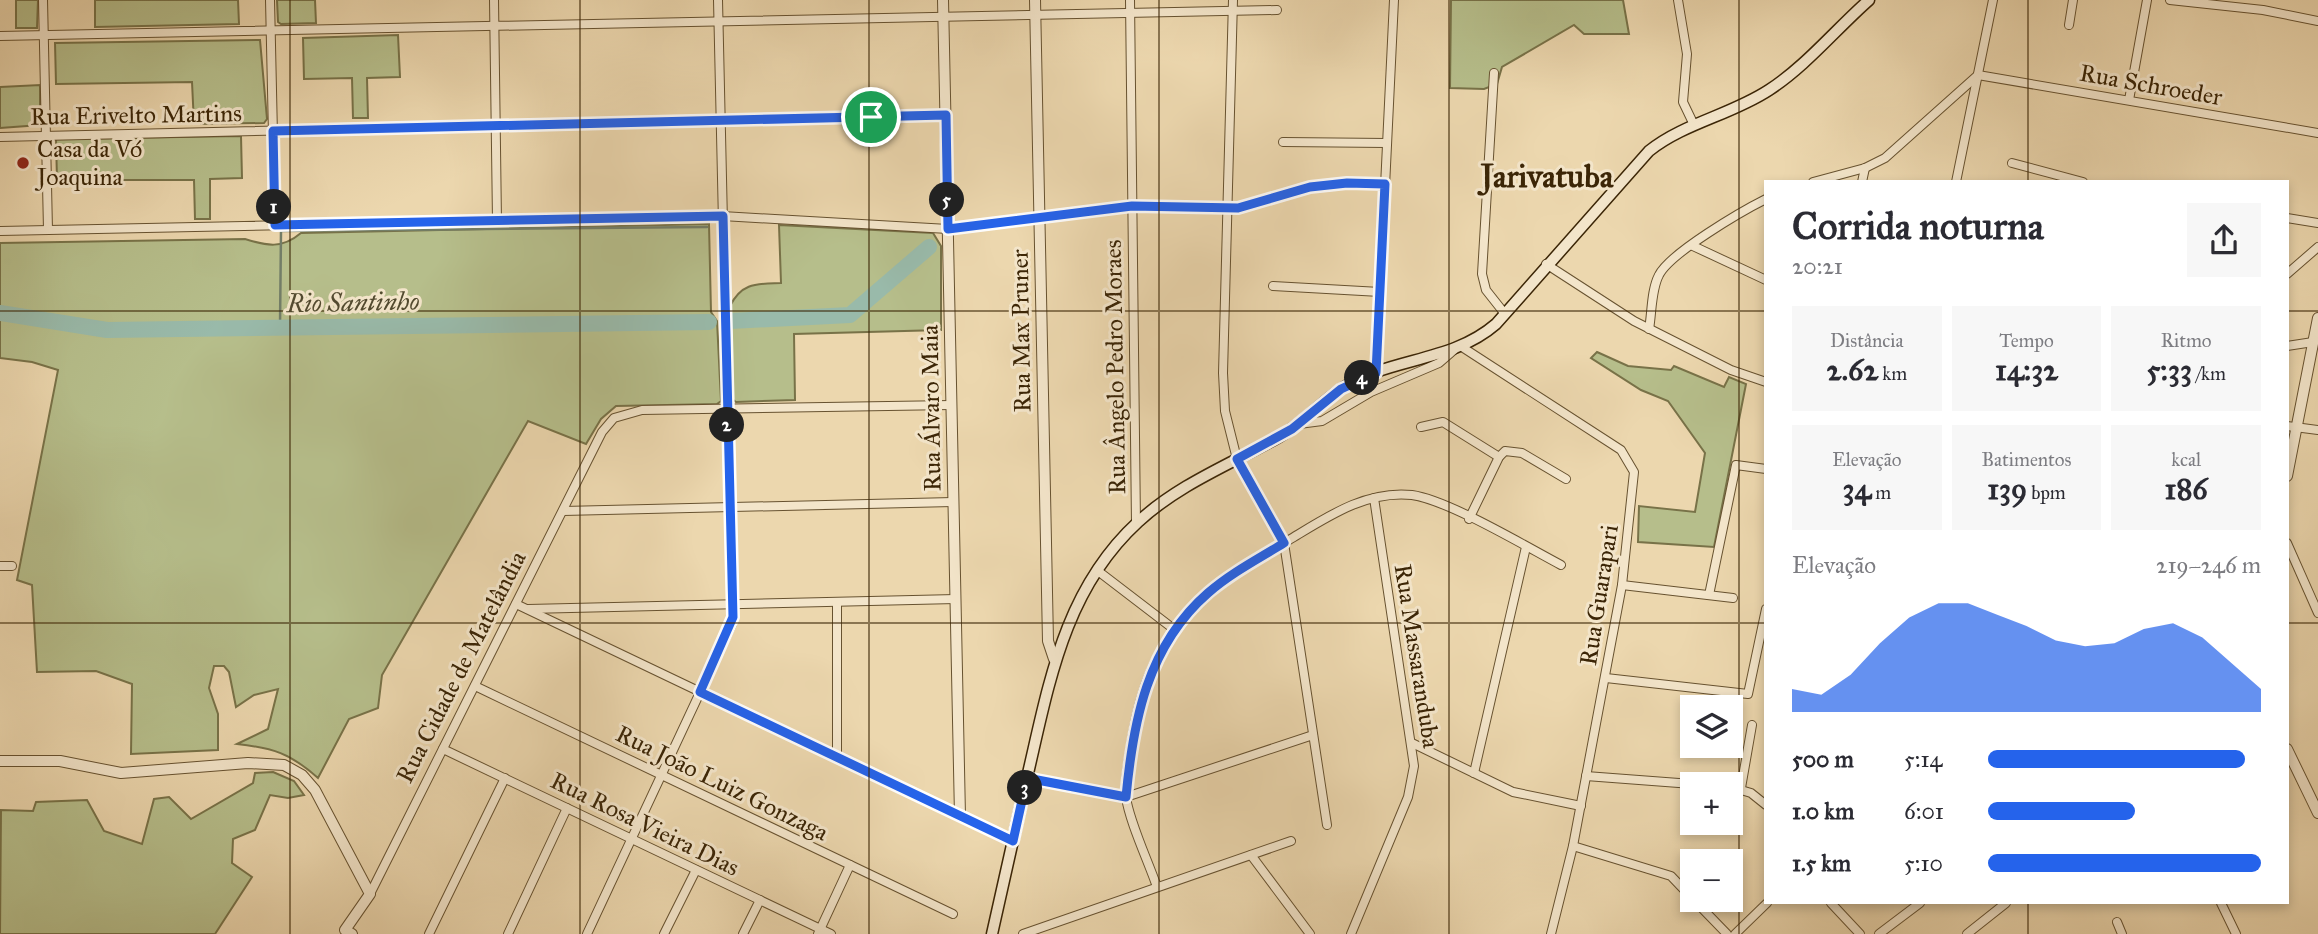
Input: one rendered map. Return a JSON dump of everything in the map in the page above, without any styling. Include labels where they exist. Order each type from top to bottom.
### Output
[{"type":"main road","points":[[992,934],[1054,659],[1073,613],[1098,571],[1136,524],[1177,492],[1299,424],[1341,389],[1376,373],[1458,349],[1488,331],[1649,151],[1669,136],[1725,114],[1777,84],[1869,0]]},
{"type":"street","points":[[43,0],[48,230]]},
{"type":"street","points":[[270,0],[275,225]]},
{"type":"street","points":[[494,0],[497,221]]},
{"type":"street","points":[[587,934],[732,624],[718,0]]},
{"type":"street","name":"Rua Álvaro Maia","points":[[943,0],[960,816]]},
{"type":"street","name":"Rua Max Pruner","points":[[1035,0],[1048,641],[1054,659]]},
{"type":"street","name":"Rua Ângelo Pedro Moraes","points":[[1130,0],[1136,524]]},
{"type":"street","points":[[1233,0],[1223,393],[1237,459],[1284,543],[1327,825]]},
{"type":"street","points":[[1376,373],[1394,0]]},
{"type":"street","points":[[1678,0],[1687,54],[1683,102],[1694,125]]},
{"type":"street","points":[[1956,180],[1993,0]]},
{"type":"street","points":[[2069,25],[2073,0]]},
{"type":"street","points":[[2129,100],[2147,0]]},
{"type":"street","points":[[2170,0],[2263,10],[2318,21]]},
{"type":"street","points":[[0,36],[1277,10]]},
{"type":"street","points":[[1494,73],[1482,274],[1486,290],[1504,314]]},
{"type":"street","points":[[1820,180],[1865,168],[1885,158],[1978,75]]},
{"type":"street","name":"Rua Schroeder","points":[[1978,75],[2318,133]]},
{"type":"street","name":"Rua Erivelto Martins","points":[[0,137],[946,115]]},
{"type":"street","points":[[1283,142],[1387,143]]},
{"type":"street","points":[[2012,163],[2076,180]]},
{"type":"street","points":[[1862,180],[1865,168]]},
{"type":"street","points":[[0,231],[723,216],[948,229],[1132,206],[1227,209],[1250,206],[1310,187],[1347,183],[1385,184]]},
{"type":"street","points":[[1649,329],[1659,276],[1667,265],[1738,214],[1764,200]]},
{"type":"street","points":[[2289,218],[2318,223]]},
{"type":"street","points":[[1693,246],[1764,279]]},
{"type":"street","points":[[2289,272],[2318,247]]},
{"type":"street","points":[[1546,264],[1649,329],[1731,370],[1764,382]]},
{"type":"street","points":[[1273,286],[1380,292]]},
{"type":"street","points":[[2289,456],[2292,426],[2318,318]]},
{"type":"street","points":[[2289,346],[2313,342]]},
{"type":"street","points":[[1299,424],[1322,421],[1371,392],[1439,363],[1458,349]]},
{"type":"street","name":"Rua Guarapari","points":[[1458,349],[1627,455],[1634,480],[1622,586],[1606,678],[1573,846],[1551,934]]},
{"type":"street","points":[[727,409],[951,405]]},
{"type":"street","name":"Rua Cidade de Matelândia","points":[[346,933],[370,894],[602,432],[614,418],[633,411],[727,409]]},
{"type":"street","points":[[1421,426],[1443,422],[1499,457]]},
{"type":"street","points":[[2292,426],[2318,430]]},
{"type":"street","points":[[1469,519],[1499,457],[1510,450],[1518,451],[1566,479]]},
{"type":"street","points":[[1709,595],[1736,465],[1764,469]]},
{"type":"street","points":[[1157,887],[1126,797],[1139,706],[1148,678],[1175,630],[1215,587],[1339,510],[1374,498],[1401,495],[1419,497],[1469,519],[1560,565]]},
{"type":"street","name":"Rua Massaranduba","points":[[1351,934],[1408,797],[1414,766],[1374,498]]},
{"type":"street","points":[[563,511],[953,502]]},
{"type":"street","points":[[1474,773],[1526,547]]},
{"type":"street","points":[[2289,548],[2318,613]]},
{"type":"street","points":[[0,566],[12,566]]},
{"type":"street","points":[[1098,571],[1175,630]]},
{"type":"street","points":[[1622,586],[1733,598]]},
{"type":"street","points":[[525,609],[956,599]]},
{"type":"street","points":[[837,602],[837,757]]},
{"type":"street","points":[[516,604],[1013,841]]},
{"type":"street","points":[[1606,678],[1748,694],[1764,618]]},
{"type":"street","name":"Rua João Luiz Gonzaga","points":[[475,686],[953,914]]},
{"type":"street","points":[[1743,777],[1752,725]]},
{"type":"street","points":[[1027,778],[1126,797],[1313,734]]},
{"type":"street","points":[[1412,744],[1524,795],[1581,806]]},
{"type":"street","name":"Rua Rosa Vieira Dias","points":[[443,749],[760,900],[819,931],[831,934]]},
{"type":"street","points":[[2289,753],[2318,813]]},
{"type":"street","points":[[0,761],[60,761],[121,773],[248,763],[284,765],[302,775],[314,790],[370,894]]},
{"type":"street","points":[[1586,776],[1680,783]]},
{"type":"street","points":[[429,934],[505,778]]},
{"type":"street","points":[[1743,789],[1764,804]]},
{"type":"street","points":[[508,934],[567,808]]},
{"type":"street","points":[[1023,934],[1290,841]]},
{"type":"street","points":[[1573,846],[1671,876],[1680,885]]},
{"type":"street","points":[[1251,855],[1310,934]]},
{"type":"street","points":[[819,931],[850,865]]},
{"type":"street","points":[[664,934],[696,870]]},
{"type":"street","points":[[743,934],[760,900]]},
{"type":"street","points":[[1735,934],[1766,904]]},
{"type":"street","points":[[1832,904],[1860,934]]},
{"type":"street","points":[[1879,934],[1919,904]]},
{"type":"street","points":[[1967,934],[2005,904]]},
{"type":"street","points":[[2221,904],[2236,934]]},
{"type":"street","points":[[1706,912],[1727,934]]},
{"type":"street","points":[[2116,922],[2122,934]]},
{"type":"green space","points":[[16,0],[38,0],[37,28],[16,28]]},
{"type":"green space","points":[[95,0],[238,0],[239,24],[95,27]]},
{"type":"green space","points":[[277,0],[315,0],[316,23],[281,24],[278,22]]},
{"type":"green space","points":[[1451,0],[1623,0],[1629,34],[1584,34],[1574,25],[1502,67],[1497,84],[1484,89],[1450,88]]},
{"type":"green space","points":[[398,35],[400,77],[367,78],[368,118],[353,118],[352,78],[304,79],[303,38]]},
{"type":"green space","points":[[260,40],[267,119],[264,123],[194,124],[192,82],[56,84],[55,43]]},
{"type":"green space","points":[[40,85],[40,125],[0,128],[0,87]]},
{"type":"green space","points":[[241,136],[242,178],[210,179],[210,219],[195,219],[194,180],[57,180],[56,139]]},
{"type":"green space","points":[[709,224],[711,312],[717,321],[721,401],[717,404],[616,406],[601,419],[586,444],[528,421],[382,675],[378,708],[349,719],[318,778],[290,757],[261,747],[237,744],[268,729],[278,689],[254,695],[236,707],[229,672],[224,666],[214,666],[209,688],[218,714],[218,750],[131,754],[132,684],[96,671],[37,672],[32,585],[17,580],[58,370],[32,362],[0,358],[0,243],[245,239],[274,245],[287,242],[301,233]]},
{"type":"green space","points":[[779,225],[933,233],[941,246],[941,330],[794,334],[795,400],[736,402],[732,399],[730,306],[745,288],[757,284],[781,283]]},
{"type":"green space","points":[[1597,352],[1628,366],[1671,370],[1674,366],[1724,387],[1729,377],[1746,384],[1714,547],[1638,542],[1639,506],[1695,512],[1705,453],[1668,401],[1641,390],[1591,358]]},
{"type":"green space","points":[[273,772],[294,781],[304,795],[288,798],[270,795],[255,830],[233,839],[232,863],[252,877],[215,934],[0,934],[1,810],[33,811],[36,802],[87,800],[104,831],[142,844],[154,799],[169,797],[191,819],[253,783],[255,773]]},
{"type":"waterway","points":[[280,327],[281,231],[707,227]]},
{"type":"waterway","name":"Rio Santinho","points":[[730,321],[850,315],[929,247]]},
{"type":"waterway","name":"Rio Santinho","points":[[0,313],[107,330],[709,322]]},
{"type":"place","name":"Casa da Vó Joaquina","points":[[23,163]]},
{"type":"district","name":"Jarivatuba","points":[[1547,176]]},
{"type":"route","points":[[946,115],[948,229],[1132,206],[1238,208],[1328,184],[1385,184],[1376,373],[1352,382],[1292,429],[1237,459],[1284,543],[1215,587],[1194,606],[1175,630],[1148,678],[1139,706],[1131,747],[1126,797],[1027,778],[1013,841],[700,692],[733,617],[723,216],[275,225],[273,131],[871,117],[946,115]]}]
